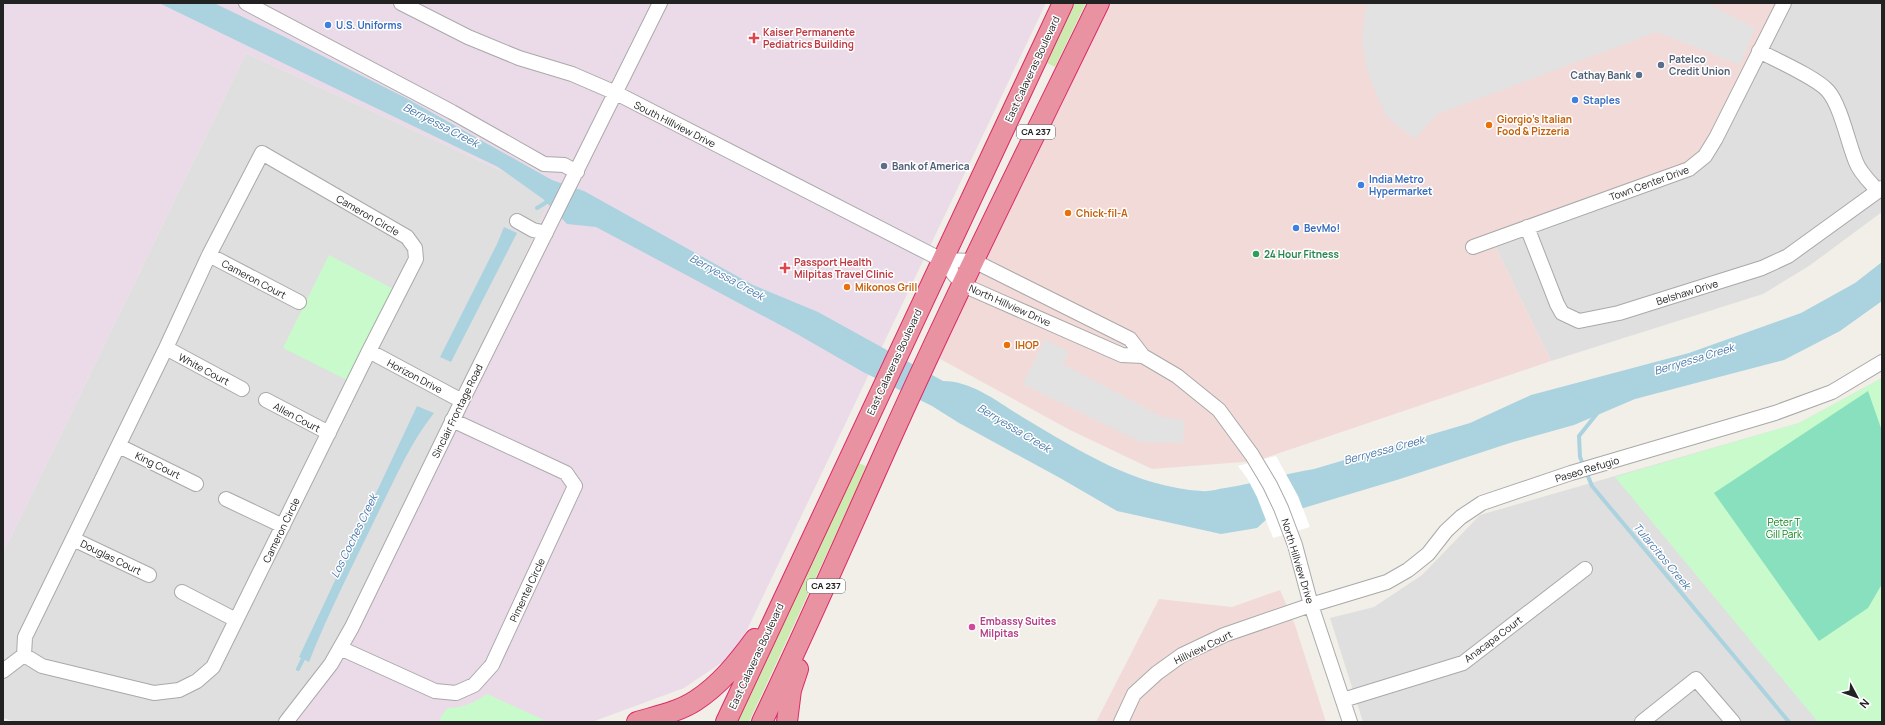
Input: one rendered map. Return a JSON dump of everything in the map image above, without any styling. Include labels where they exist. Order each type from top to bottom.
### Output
[{"type":"highway","name":"East Calaveras Boulevard","points":[[726,722],[898,351],[1063,3]]},
{"type":"highway","name":"CA 237","points":[[762,722],[818,602],[909,399],[1099,3]]},
{"type":"highway","points":[[787,722],[791,690],[818,602]]},
{"type":"highway","points":[[637,722],[678,710],[695,701],[726,677],[777,611]]},
{"type":"street","points":[[246,3],[452,112],[544,164],[564,165],[576,174]]},
{"type":"street","name":"South Hillview Drive","points":[[401,3],[468,37],[519,58],[572,74],[616,93],[942,260]]},
{"type":"street","name":"Sinclair Frontage Road","points":[[286,722],[331,664],[352,627],[452,420],[660,3]]},
{"type":"street","name":"Town Center Drive","points":[[1474,247],[1689,169],[1705,156],[1712,144],[1784,3]]},
{"type":"street","points":[[1759,51],[1808,77],[1828,91],[1839,112],[1856,163],[1864,176],[1880,190]]},
{"type":"street","name":"Cameron Circle","points":[[262,153],[407,237],[415,248],[416,260],[369,351],[213,667],[197,681],[179,690],[154,693],[42,666],[24,655],[25,637],[166,348],[209,255],[262,153]]},
{"type":"street","name":"Belshaw Drive","points":[[1527,227],[1557,304],[1562,313],[1579,321],[1619,313],[1762,268],[1788,256],[1880,190]]},
{"type":"street","points":[[517,221],[533,230],[547,231]]},
{"type":"street","name":"Cameron Court","points":[[209,255],[299,302]]},
{"type":"street","name":"North Hillview Drive","points":[[942,260],[974,261],[1130,339],[1143,356],[1177,376],[1219,410],[1256,461],[1281,508],[1291,533],[1311,604],[1350,722]]},
{"type":"street","name":"North Hillview Drive","points":[[942,260],[963,285],[1122,355],[1143,356]]},
{"type":"street","name":"White Court","points":[[166,348],[242,389]]},
{"type":"street","name":"Horizon Drive","points":[[369,351],[462,400]]},
{"type":"street","name":"Paseo Refugio","points":[[1311,604],[1387,582],[1408,570],[1428,554],[1446,531],[1461,517],[1482,503],[1570,473],[1775,413],[1832,392],[1882,362]]},
{"type":"street","name":"Allen Court","points":[[266,400],[329,433]]},
{"type":"street","name":"Pimentel Circle","points":[[340,648],[435,691],[456,693],[474,685],[492,665],[575,486],[566,474],[452,420]]},
{"type":"street","name":"King Court","points":[[119,446],[196,484]]},
{"type":"street","points":[[226,499],[283,526]]},
{"type":"street","name":"Douglas Court","points":[[73,539],[149,575]]},
{"type":"street","name":"Anacapa Court","points":[[1343,700],[1463,663],[1585,569]]},
{"type":"street","points":[[182,592],[236,620]]},
{"type":"street","name":"Hillview Court","points":[[1122,722],[1134,694],[1157,672],[1182,654],[1224,635],[1311,604]]},
{"type":"street","points":[[3,671],[24,655]]},
{"type":"street","points":[[1642,722],[1696,679],[1732,722]]},
{"type":"shaded area","points":[[3,3],[1046,3],[736,653],[684,688],[592,722],[294,722],[365,620],[552,194],[246,53],[3,553]]},
{"type":"shaded area","points":[[1099,3],[1784,3],[1705,156],[1492,240],[1551,361],[1256,461],[1152,469],[1070,430],[931,354]]},
{"type":"shaded area","points":[[1367,3],[1707,3],[1755,28],[1740,65],[1657,32],[1438,114],[1414,139],[1386,116],[1368,74],[1362,41]]},
{"type":"shaded area","points":[[1784,3],[1882,3],[1882,212],[1809,266],[1763,294],[1551,361],[1492,240]]},
{"type":"shaded area","points":[[246,53],[552,194],[365,620],[294,722],[16,722],[3,718],[3,553]]},
{"type":"shaded area","points":[[1045,339],[1069,352],[1063,364],[1162,417],[1184,420],[1183,443],[1140,442],[1023,384]]},
{"type":"shaded area","points":[[1882,378],[1882,722],[1363,722],[1330,618],[1374,607],[1422,575],[1480,515],[1799,423]]},
{"type":"shaded area","points":[[1280,590],[1295,625],[1326,722],[1096,722],[1159,599],[1232,607]]},
{"type":"green space","points":[[1075,3],[1086,3],[1055,67],[1047,63]]},
{"type":"green space","points":[[329,255],[399,292],[353,383],[283,348]]},
{"type":"green space","name":"Peter T Gill Park","points":[[1882,378],[1882,722],[1818,722],[1615,477],[1799,423]]},
{"type":"green space","points":[[1868,391],[1882,431],[1882,584],[1868,608],[1819,641],[1714,493]]},
{"type":"green space","points":[[858,463],[866,466],[860,482],[749,722],[738,722]]},
{"type":"green space","points":[[487,694],[544,720],[536,722],[438,722],[447,708],[468,704]]},
{"type":"water","name":"Berryessa Creek","points":[[159,3],[214,3],[406,98],[552,180],[584,191],[753,285],[818,312],[943,381],[965,385],[985,394],[1087,455],[1131,475],[1154,483],[1177,488],[1211,491],[1314,469],[1470,423],[1531,395],[1689,353],[1801,313],[1855,283],[1882,262],[1882,301],[1840,331],[1784,360],[1635,399],[1574,425],[1513,442],[1400,479],[1267,519],[1257,528],[1221,534],[1117,511],[959,423],[932,406],[863,372],[797,334],[596,227],[567,224],[543,199],[498,167]]},
{"type":"water","points":[[504,227],[517,233],[451,362],[440,357],[497,244]]},
{"type":"water","points":[[417,406],[434,413],[410,449],[397,474],[333,606],[309,662],[299,657]]},
{"type":"pier","points":[[1276,456],[1298,496],[1310,527],[1273,538],[1257,497],[1247,478],[1238,466]]},
{"type":"waterway","name":"Los Coches Creek","points":[[537,208],[550,200]]},
{"type":"waterway","name":"Tularcitos Creek","points":[[1599,411],[1579,436],[1580,457],[1592,486],[1789,722]]},
{"type":"waterway","name":"Los Coches Creek","points":[[298,669],[305,655]]},
{"type":"place","name":"U.S. Uniforms","points":[[328,25]]},
{"type":"place","name":"Kaiser Permanente Pediatrics Building","points":[[754,38]]},
{"type":"place","name":"Patelco Credit Union","points":[[1661,65]]},
{"type":"place","name":"Cathay Bank","points":[[1639,75]]},
{"type":"place","name":"Staples","points":[[1575,100]]},
{"type":"place","name":"Giorgio's Italian Food & Pizzeria","points":[[1489,125]]},
{"type":"place","name":"Bank of America","points":[[884,166]]},
{"type":"place","name":"India Metro Hypermarket","points":[[1361,185]]},
{"type":"place","name":"Chick-fil-A","points":[[1068,213]]},
{"type":"place","name":"BevMo!","points":[[1296,228]]},
{"type":"place","name":"24 Hour Fitness","points":[[1256,254]]},
{"type":"place","name":"Passport Health Milpitas Travel Clinic","points":[[785,268]]},
{"type":"place","name":"Mikonos Grill","points":[[847,287]]},
{"type":"place","name":"IHOP","points":[[1007,345]]},
{"type":"place","name":"Embassy Suites Milpitas","points":[[972,627]]}]
